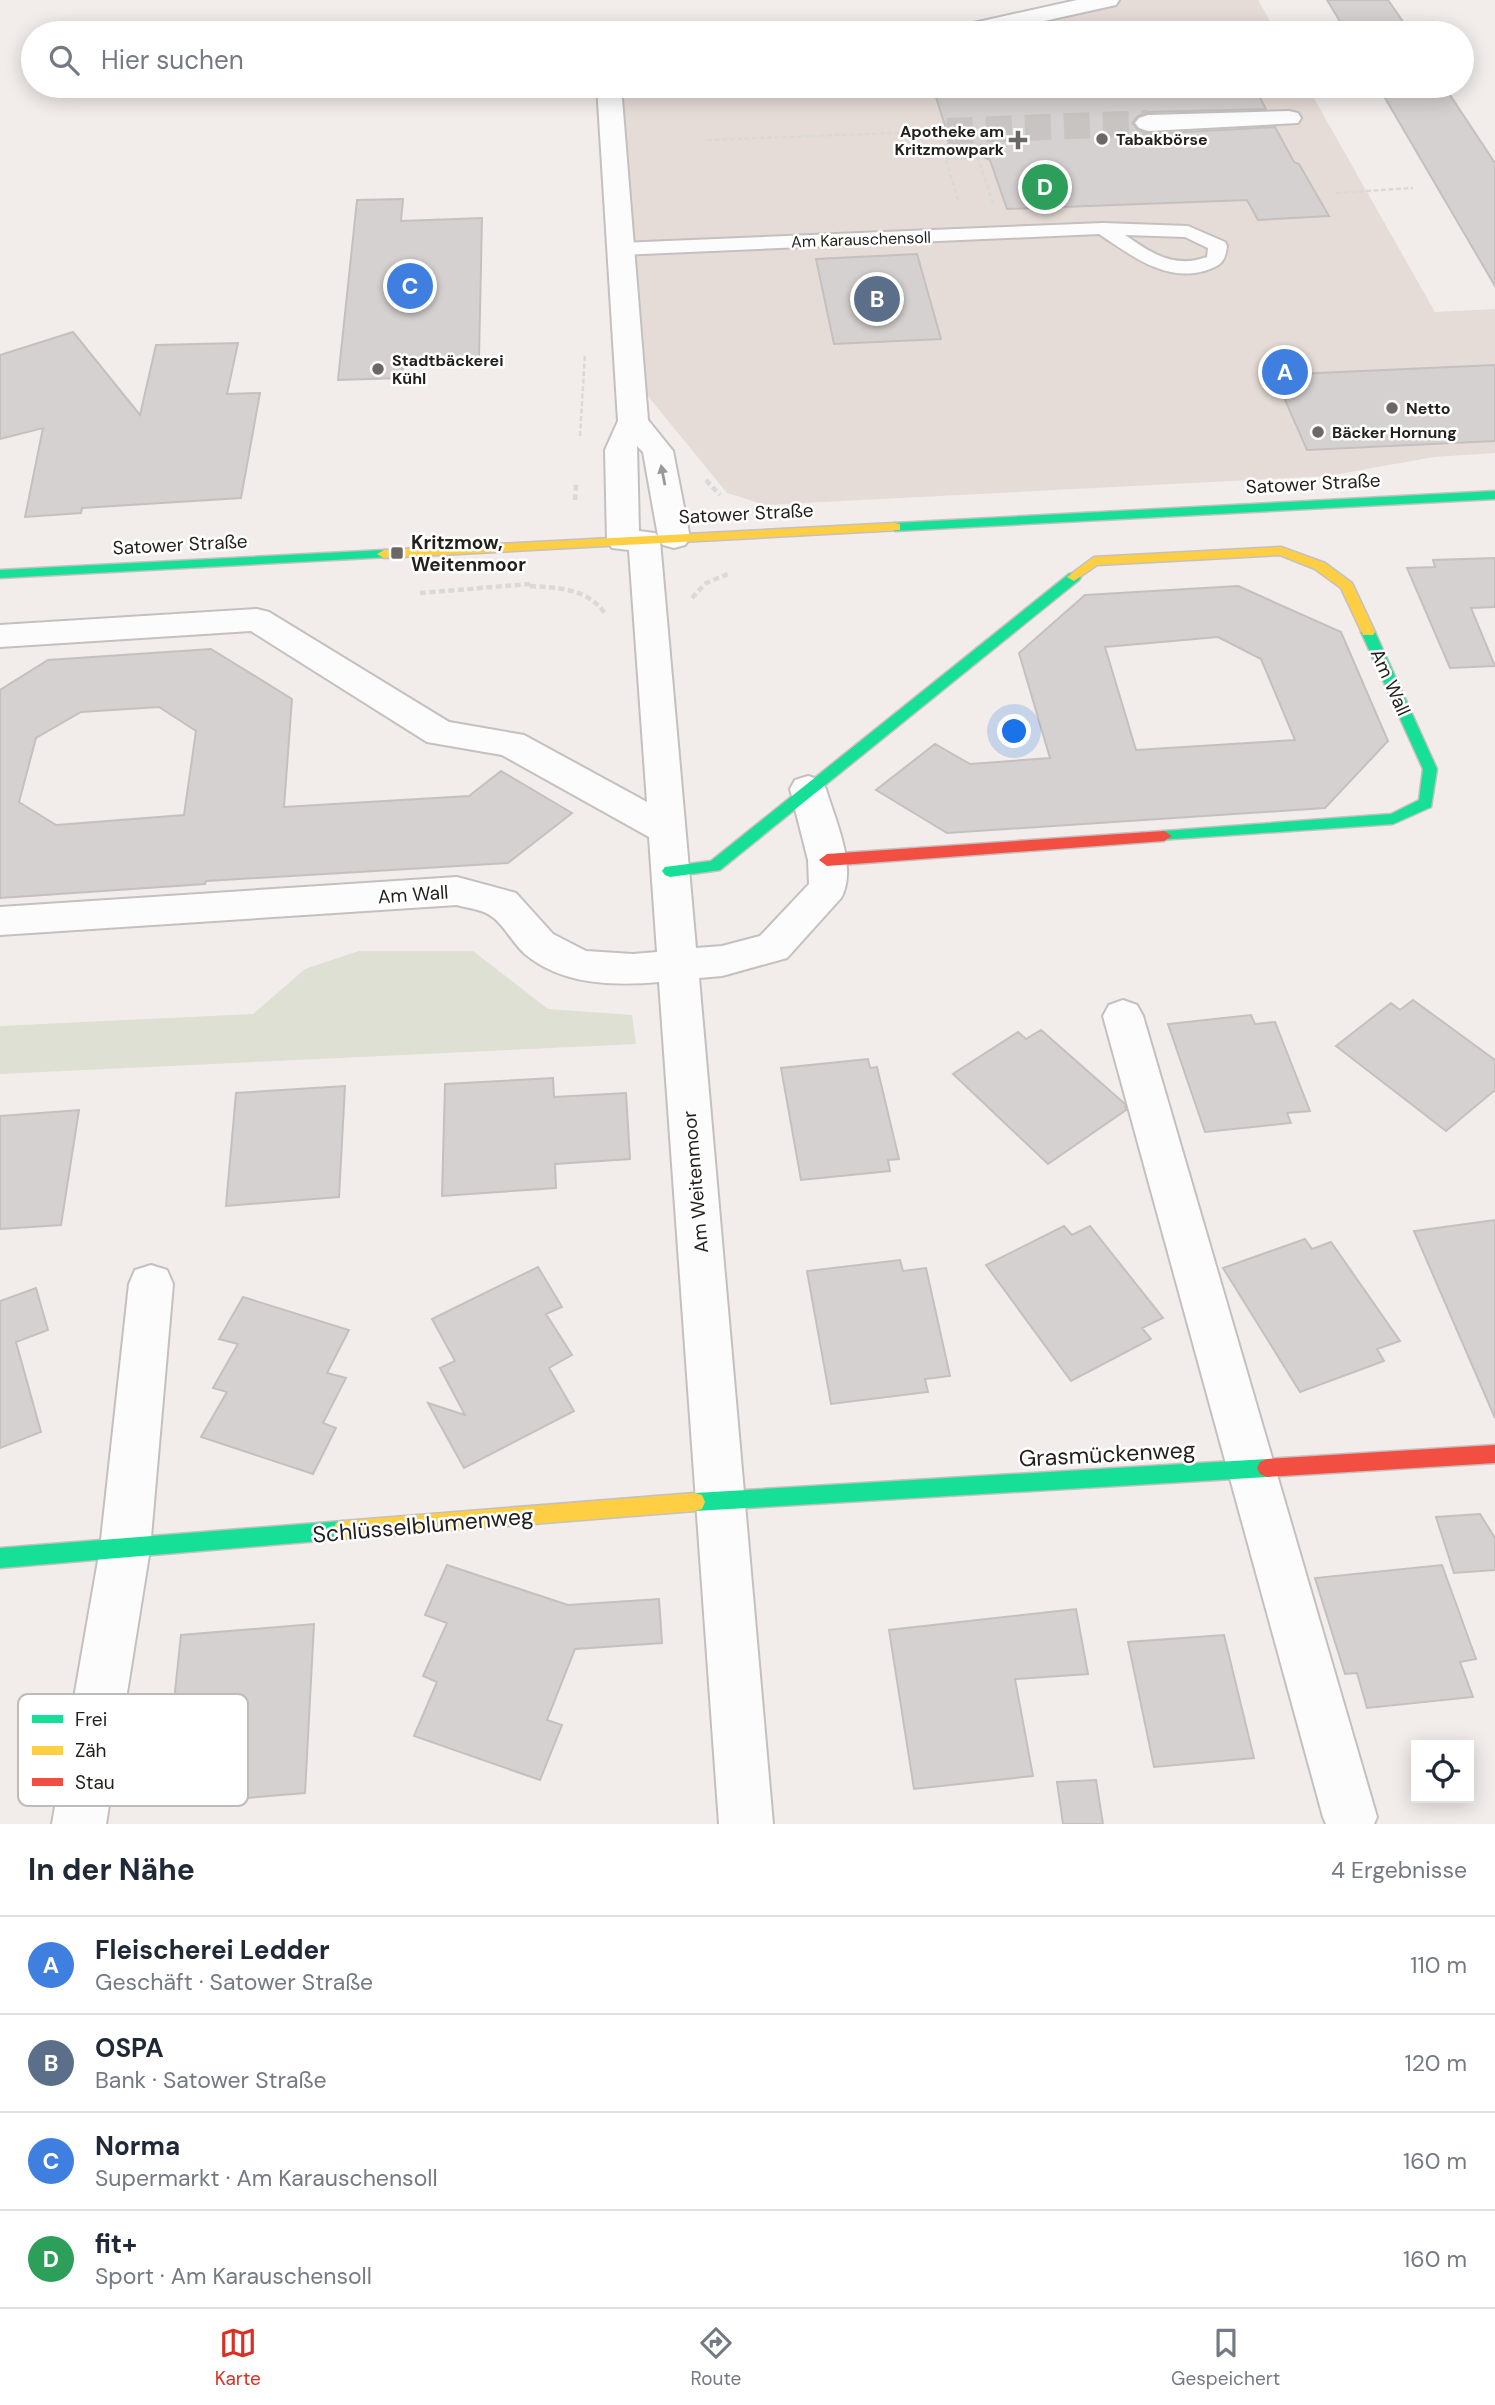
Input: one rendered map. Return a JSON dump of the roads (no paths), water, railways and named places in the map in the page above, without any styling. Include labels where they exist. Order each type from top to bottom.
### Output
[{"type":"street","points":[[1013,21],[1108,0]]},
{"type":"street","points":[[610,98],[633,421],[620,450],[647,540]]},
{"type":"street","points":[[1148,124],[1289,118]]},
{"type":"street","points":[[633,421],[659,451],[647,540]]},
{"type":"street","name":"Satower Straße","points":[[0,574],[986,524],[1495,495]]},
{"type":"street","name":"Am Weitenmoor","points":[[647,540],[677,965],[746,1824]]},
{"type":"street","name":"Am Wall","points":[[670,872],[715,866],[1094,561],[1281,551],[1320,566],[1347,586],[1430,769],[1426,803],[1393,819],[827,860]]},
{"type":"street","points":[[0,636],[257,620],[440,733],[511,744],[667,830]]},
{"type":"street","name":"Am Wall","points":[[0,921],[457,891],[502,903],[538,944],[580,966],[633,969],[722,961],[773,948],[828,888],[827,860],[808,789]]},
{"type":"street","points":[[1123,1016],[1350,1816]]},
{"type":"street","points":[[101,1694],[125,1549],[151,1284]]},
{"type":"street","name":"Grasmückenweg","points":[[721,1500],[1495,1454]]},
{"type":"street","name":"Schlüsselblumenweg","points":[[0,1558],[721,1500]]},
{"type":"street","points":[[79,1824],[82,1806]]},
{"type":"lane","name":"Am Karauschensoll","points":[[620,249],[1103,228],[1188,232],[1218,246],[1216,260],[1198,269],[1164,267],[1103,228]]},
{"type":"tunnel","points":[[947,131],[1148,123]]},
{"type":"place","name":"Tabakbörse","points":[[1102,139]]},
{"type":"place","name":"Apotheke am Kritzmowpark","points":[[1018,140]]},
{"type":"place","name":"fit+","points":[[1045,187]]},
{"type":"place","name":"Norma","points":[[410,286]]},
{"type":"place","name":"OSPA","points":[[877,299]]},
{"type":"place","name":"Stadtbäckerei Kühl","points":[[378,369]]},
{"type":"place","name":"Fleischerei Ledder","points":[[1285,372]]},
{"type":"place","name":"Netto","points":[[1392,408]]},
{"type":"place","name":"Bäcker Hornung","points":[[1318,432]]},
{"type":"place","name":"Kritzmow, Weitenmoor","points":[[397,553]]}]
